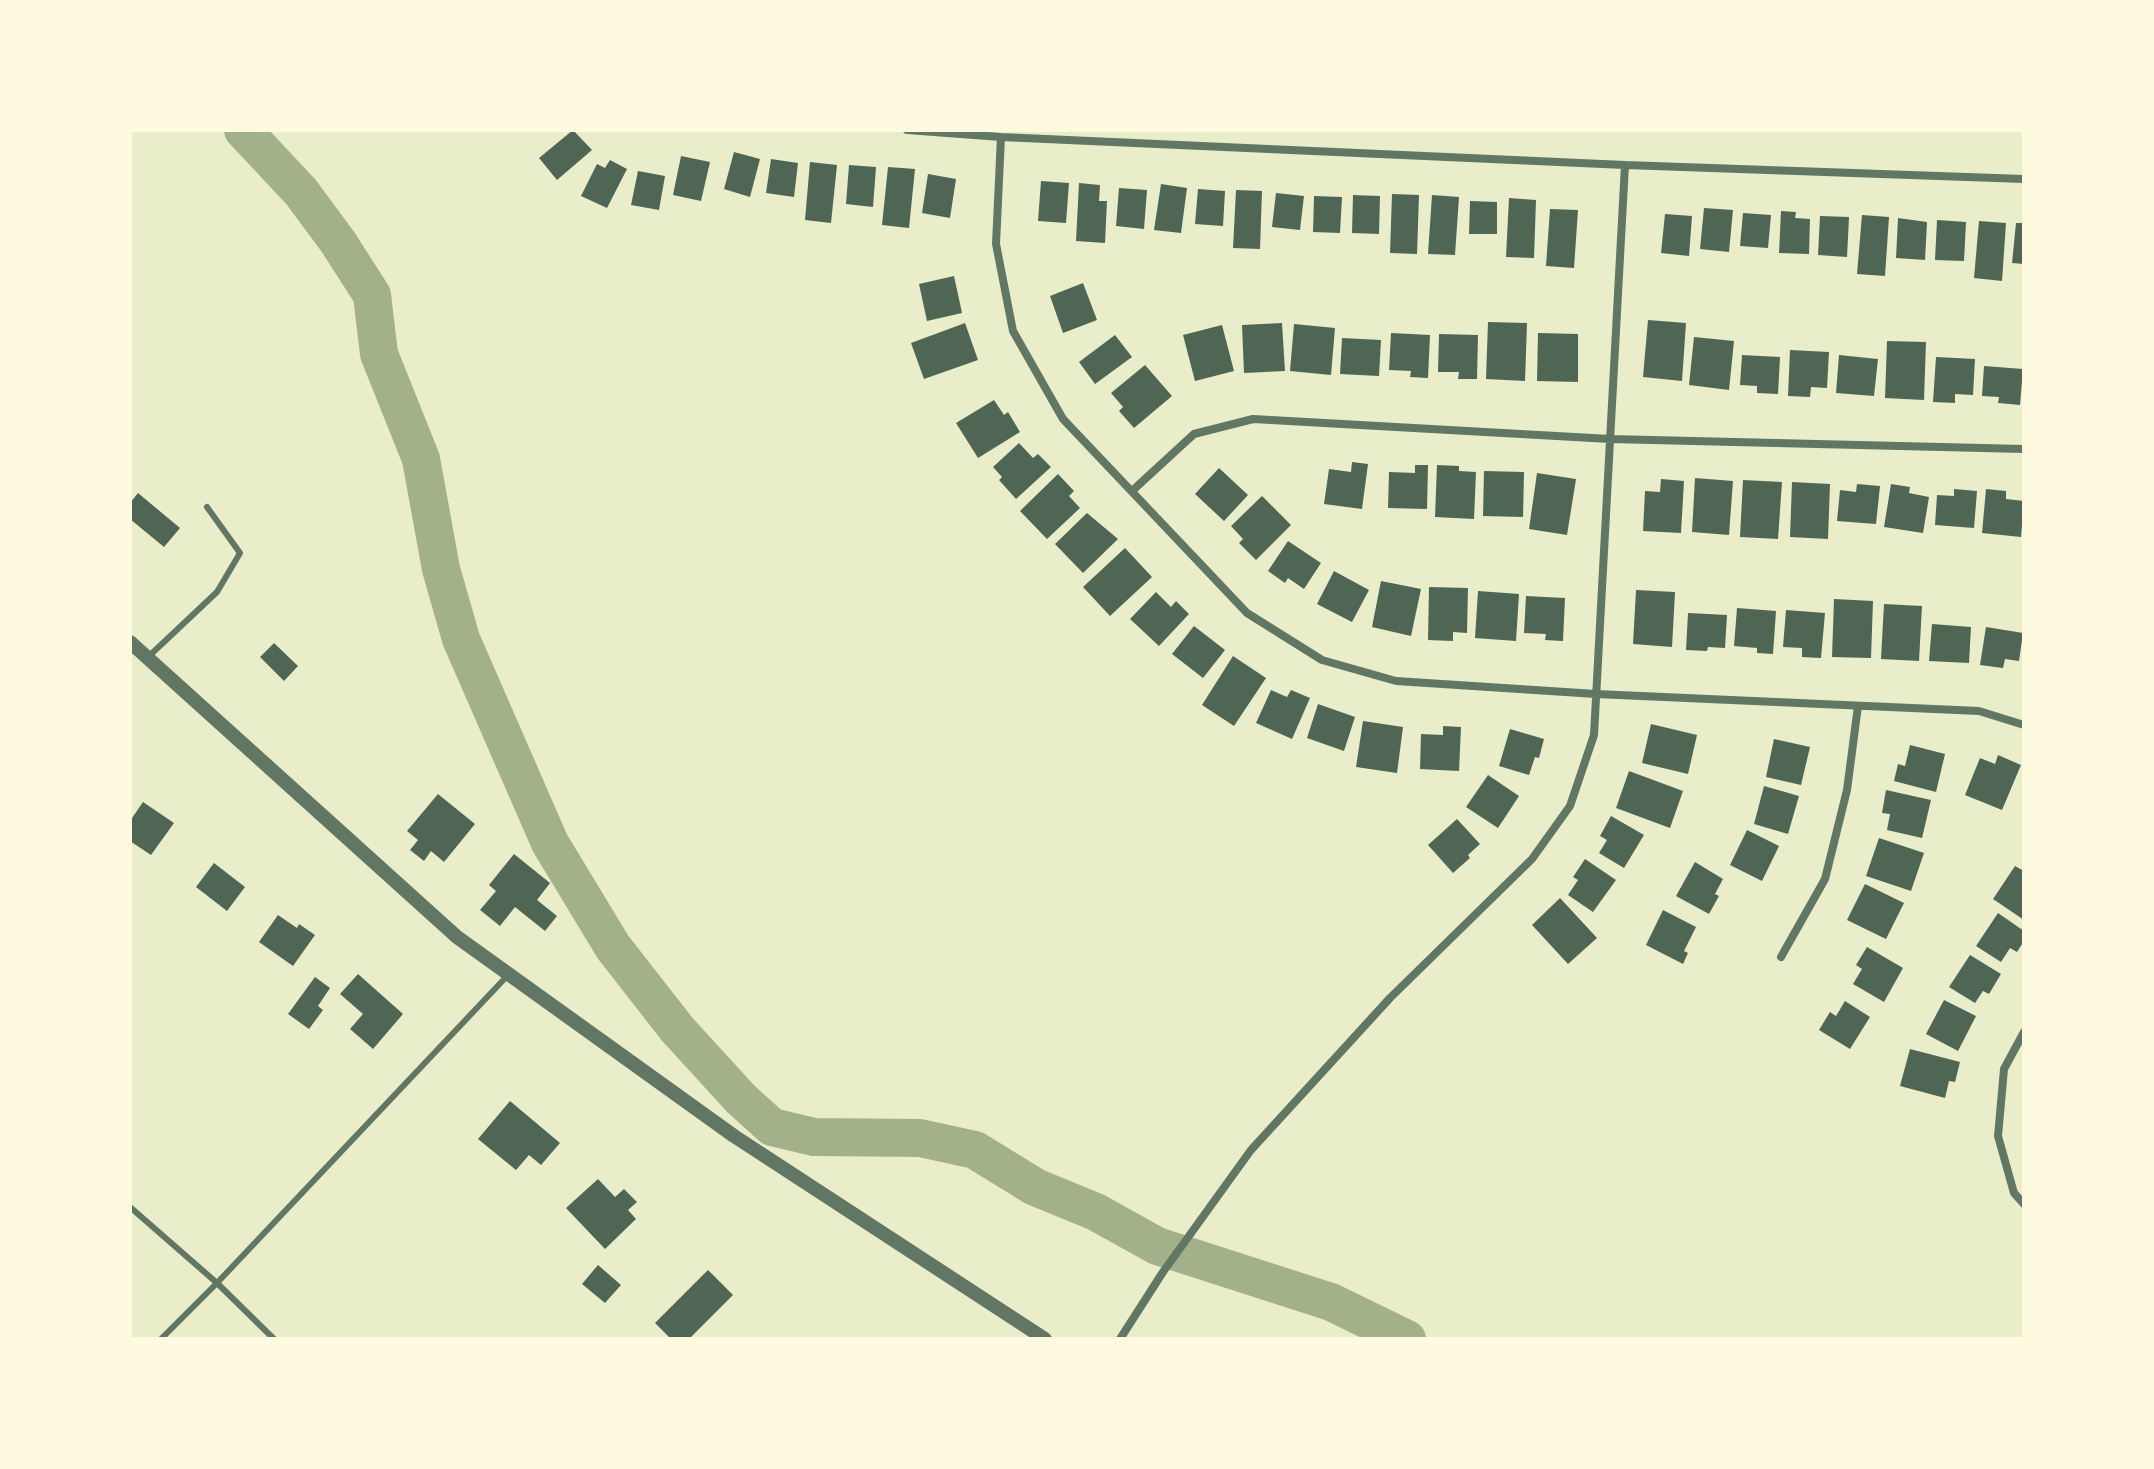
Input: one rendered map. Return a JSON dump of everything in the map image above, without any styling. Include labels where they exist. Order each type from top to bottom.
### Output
[{"type":"street","points":[[907,130],[1001,137],[1625,165],[2024,179]]},
{"type":"street","points":[[1001,137],[996,244],[1013,331],[1063,419],[1247,613],[1322,660],[1396,681],[1596,694],[1979,711],[2024,725]]},
{"type":"street","points":[[1120,1339],[1163,1272],[1251,1150],[1390,998],[1532,859],[1570,806],[1594,735],[1625,165]]},
{"type":"street","points":[[1132,491],[1194,434],[1253,419],[1610,439],[2024,449]]},
{"type":"street","points":[[130,642],[457,937],[734,1136],[1045,1339]]},
{"type":"street","points":[[1781,957],[1825,879],[1847,790],[1858,706]]},
{"type":"street","points":[[2024,1032],[2004,1069],[1998,1136],[2014,1193],[2024,1204]]},
{"type":"lane","points":[[147,658],[217,592],[240,553],[207,507]]},
{"type":"lane","points":[[161,1339],[509,974]]},
{"type":"lane","points":[[130,1207],[217,1283],[274,1339]]},
{"type":"building","points":[[573,130],[592,150],[557,180],[539,158]]},
{"type":"building","points":[[734,152],[760,159],[750,197],[724,189]]},
{"type":"building","points":[[681,156],[710,162],[701,201],[673,195]]},
{"type":"building","points":[[771,159],[798,163],[794,197],[766,193]]},
{"type":"building","points":[[610,160],[627,169],[607,208],[581,196],[597,164],[605,168]]},
{"type":"building","points":[[810,162],[837,165],[831,223],[805,220]]},
{"type":"building","points":[[849,165],[876,167],[873,207],[846,204]]},
{"type":"building","points":[[888,167],[915,169],[909,228],[882,225]]},
{"type":"building","points":[[638,171],[665,176],[659,210],[631,205]]},
{"type":"building","points":[[928,174],[956,179],[950,218],[922,213]]},
{"type":"building","points":[[1041,181],[1069,183],[1066,223],[1038,221]]},
{"type":"building","points":[[1079,183],[1100,185],[1099,201],[1107,201],[1105,243],[1076,241]]},
{"type":"building","points":[[1161,184],[1187,188],[1181,233],[1154,230]]},
{"type":"building","points":[[1119,188],[1147,190],[1144,229],[1116,226]]},
{"type":"building","points":[[1198,189],[1225,191],[1223,226],[1195,224]]},
{"type":"building","points":[[1236,190],[1262,191],[1260,249],[1233,248]]},
{"type":"building","points":[[1276,193],[1304,196],[1300,230],[1272,227]]},
{"type":"building","points":[[1392,194],[1419,195],[1417,254],[1390,253]]},
{"type":"building","points":[[1353,195],[1380,196],[1379,234],[1352,233]]},
{"type":"building","points":[[1432,195],[1459,197],[1455,255],[1428,254]]},
{"type":"building","points":[[1314,196],[1342,197],[1340,233],[1313,232]]},
{"type":"building","points":[[1509,198],[1536,200],[1534,258],[1506,257]]},
{"type":"building","points":[[1470,201],[1497,202],[1497,234],[1469,234]]},
{"type":"building","points":[[1704,208],[1733,210],[1729,252],[1700,249]]},
{"type":"building","points":[[1550,209],[1578,210],[1574,268],[1546,266]]},
{"type":"building","points":[[1781,211],[1796,212],[1795,218],[1810,219],[1809,254],[1779,253]]},
{"type":"building","points":[[1743,213],[1771,215],[1768,248],[1740,246]]},
{"type":"building","points":[[1665,214],[1692,216],[1689,256],[1661,253]]},
{"type":"building","points":[[1862,215],[1889,217],[1885,276],[1857,274]]},
{"type":"building","points":[[1820,216],[1849,217],[1847,257],[1818,255]]},
{"type":"building","points":[[1898,218],[1927,222],[1925,260],[1896,258]]},
{"type":"building","points":[[1937,220],[1966,222],[1964,261],[1935,260]]},
{"type":"building","points":[[1979,221],[2006,223],[2002,281],[1974,278]]},
{"type":"building","points":[[2016,223],[2024,223],[2024,264],[2012,263]]},
{"type":"building","points":[[954,276],[962,313],[927,321],[919,284]]},
{"type":"building","points":[[1083,283],[1097,320],[1063,333],[1050,296]]},
{"type":"building","points":[[1648,320],[1686,323],[1682,381],[1643,377]]},
{"type":"building","points":[[1488,322],[1527,323],[1525,381],[1486,379]]},
{"type":"building","points":[[965,323],[978,360],[924,379],[911,343]]},
{"type":"building","points":[[1282,323],[1285,371],[1244,373],[1242,325]]},
{"type":"building","points":[[1294,324],[1335,328],[1331,375],[1290,371]]},
{"type":"building","points":[[1222,325],[1234,371],[1195,381],[1183,335]]},
{"type":"building","points":[[1391,333],[1430,335],[1428,378],[1410,377],[1411,371],[1389,370]]},
{"type":"building","points":[[1538,333],[1578,334],[1578,382],[1537,381]]},
{"type":"building","points":[[1439,334],[1478,335],[1477,379],[1458,379],[1459,372],[1438,372]]},
{"type":"building","points":[[1115,335],[1132,357],[1095,384],[1079,362]]},
{"type":"building","points":[[1694,337],[1734,341],[1729,390],[1689,385]]},
{"type":"building","points":[[1342,338],[1381,340],[1379,376],[1340,374]]},
{"type":"building","points":[[1887,341],[1926,342],[1924,400],[1885,398]]},
{"type":"building","points":[[1790,350],[1829,352],[1827,388],[1811,387],[1810,397],[1788,396]]},
{"type":"building","points":[[1742,355],[1780,357],[1778,394],[1757,393],[1757,386],[1740,385]]},
{"type":"building","points":[[1839,355],[1878,359],[1874,396],[1836,393]]},
{"type":"building","points":[[1936,357],[1975,359],[1973,395],[1955,394],[1955,403],[1933,402]]},
{"type":"building","points":[[1145,365],[1172,396],[1134,428],[1119,411],[1123,407],[1111,393]]},
{"type":"building","points":[[1984,366],[2023,369],[2020,405],[1998,403],[1999,397],[1982,396]]},
{"type":"building","points":[[994,400],[1004,415],[1008,412],[1020,432],[978,458],[956,423]]},
{"type":"building","points":[[1019,443],[1033,458],[1038,454],[1051,467],[1016,499],[999,480],[1002,477],[993,467]]},
{"type":"building","points":[[1352,462],[1368,464],[1362,509],[1324,504],[1329,469],[1351,472]]},
{"type":"building","points":[[1415,465],[1428,465],[1427,509],[1388,508],[1389,472],[1415,473]]},
{"type":"building","points":[[1437,465],[1459,466],[1459,471],[1476,472],[1474,519],[1435,517]]},
{"type":"building","points":[[1219,468],[1248,495],[1224,521],[1195,494]]},
{"type":"building","points":[[1484,471],[1524,472],[1523,517],[1483,516]]},
{"type":"building","points":[[1537,473],[1576,479],[1567,535],[1529,529]]},
{"type":"building","points":[[1058,474],[1074,491],[1069,496],[1080,508],[1047,539],[1020,511]]},
{"type":"building","points":[[1695,478],[1733,481],[1729,535],[1692,532]]},
{"type":"building","points":[[1661,479],[1684,481],[1681,533],[1643,531],[1645,491],[1660,492]]},
{"type":"building","points":[[1743,480],[1782,482],[1778,539],[1740,537]]},
{"type":"building","points":[[1792,482],[1830,484],[1828,539],[1790,537]]},
{"type":"building","points":[[1857,484],[1880,486],[1876,524],[1837,521],[1840,490],[1856,492]]},
{"type":"building","points":[[1891,484],[1910,487],[1909,493],[1929,497],[1923,533],[1884,527]]},
{"type":"building","points":[[1954,489],[1977,491],[1974,528],[1935,525],[1937,495],[1954,496]]},
{"type":"building","points":[[1986,489],[2006,491],[2006,499],[2024,501],[2021,537],[1982,533]]},
{"type":"building","points":[[138,493],[180,528],[164,547],[130,519],[130,503]]},
{"type":"building","points":[[1262,496],[1291,525],[1256,560],[1239,543],[1243,539],[1231,526]]},
{"type":"building","points":[[1087,513],[1118,539],[1083,573],[1055,544]]},
{"type":"building","points":[[1288,541],[1321,563],[1304,589],[1288,578],[1285,583],[1268,571]]},
{"type":"building","points":[[1125,548],[1152,577],[1110,616],[1083,587]]},
{"type":"building","points":[[1334,571],[1369,590],[1352,622],[1317,604]]},
{"type":"building","points":[[1381,581],[1421,589],[1411,636],[1372,627]]},
{"type":"building","points":[[1429,587],[1468,588],[1467,633],[1453,632],[1453,641],[1428,640]]},
{"type":"building","points":[[1636,590],[1675,592],[1672,647],[1633,644]]},
{"type":"building","points":[[1478,591],[1519,594],[1516,641],[1475,638]]},
{"type":"building","points":[[1156,592],[1171,607],[1176,601],[1189,614],[1159,646],[1130,619]]},
{"type":"building","points":[[1526,596],[1565,598],[1563,641],[1545,640],[1546,634],[1524,633]]},
{"type":"building","points":[[1834,599],[1873,601],[1871,658],[1832,657]]},
{"type":"building","points":[[1884,604],[1922,606],[1919,661],[1881,659]]},
{"type":"building","points":[[1737,608],[1776,611],[1773,654],[1757,653],[1757,648],[1734,646]]},
{"type":"building","points":[[1786,610],[1825,613],[1821,658],[1802,657],[1802,648],[1783,647]]},
{"type":"building","points":[[1688,613],[1727,615],[1725,648],[1686,650]]},
{"type":"building","points":[[1932,624],[1971,627],[1969,663],[1929,661]]},
{"type":"building","points":[[1194,626],[1225,650],[1203,678],[1172,654]]},
{"type":"building","points":[[1986,627],[2023,633],[2019,661],[2005,659],[2003,668],[1980,665]]},
{"type":"building","points":[[274,643],[298,666],[284,681],[260,657]]},
{"type":"building","points":[[1233,656],[1266,678],[1234,726],[1202,705]]},
{"type":"building","points":[[1271,690],[1287,697],[1291,690],[1310,698],[1292,739],[1256,723]]},
{"type":"building","points":[[1318,704],[1355,717],[1344,751],[1307,738]]},
{"type":"building","points":[[1363,721],[1403,727],[1397,773],[1356,767]]},
{"type":"building","points":[[1651,724],[1697,735],[1688,774],[1642,763]]},
{"type":"building","points":[[1443,726],[1461,727],[1459,771],[1420,769],[1421,734],[1443,735]]},
{"type":"building","points":[[1510,729],[1544,739],[1539,758],[1535,757],[1529,775],[1499,766]]},
{"type":"building","points":[[1774,739],[1810,747],[1801,785],[1766,777]]},
{"type":"building","points":[[1910,745],[1945,754],[1936,792],[1894,781],[1898,764],[1905,766]]},
{"type":"building","points":[[1998,755],[2021,765],[2002,810],[1965,795],[1980,758],[1995,764]]},
{"type":"building","points":[[1629,771],[1683,791],[1670,828],[1616,808]]},
{"type":"building","points":[[1488,775],[1519,796],[1498,828],[1466,807]]},
{"type":"building","points":[[1764,786],[1799,796],[1788,834],[1754,824]]},
{"type":"building","points":[[1886,790],[1931,800],[1922,838],[1887,830],[1890,814],[1882,813]]},
{"type":"building","points":[[438,794],[475,824],[444,862],[431,851],[424,861],[410,850],[418,840],[407,831]]},
{"type":"building","points":[[143,802],[174,823],[151,855],[130,841],[130,821]]},
{"type":"building","points":[[1611,816],[1644,835],[1624,868],[1599,853],[1607,840],[1600,836]]},
{"type":"building","points":[[1457,819],[1480,844],[1453,873],[1428,845]]},
{"type":"building","points":[[1747,830],[1779,846],[1762,881],[1730,865]]},
{"type":"building","points":[[1879,838],[1924,853],[1911,891],[1866,876]]},
{"type":"building","points":[[514,854],[550,883],[537,900],[557,916],[545,931],[515,907],[500,926],[480,910],[496,891],[489,885]]},
{"type":"building","points":[[1585,859],[1616,880],[1593,912],[1568,895],[1578,880],[1573,877]]},
{"type":"building","points":[[1695,862],[1723,879],[1715,894],[1719,896],[1709,914],[1676,896]]},
{"type":"building","points":[[214,863],[245,887],[227,911],[196,887]]},
{"type":"building","points":[[2015,866],[2024,871],[2024,920],[1993,899]]},
{"type":"building","points":[[1865,884],[1904,903],[1886,939],[1847,920]]},
{"type":"building","points":[[1560,898],[1597,938],[1568,964],[1532,925]]},
{"type":"building","points":[[1663,910],[1696,927],[1684,951],[1688,953],[1683,964],[1646,945]]},
{"type":"building","points":[[1998,913],[2024,931],[2024,941],[2017,952],[2010,948],[2001,962],[1976,946]]},
{"type":"building","points":[[278,915],[297,928],[299,924],[315,935],[293,966],[259,942]]},
{"type":"building","points":[[1867,947],[1903,968],[1884,1002],[1853,984],[1862,969],[1856,965]]},
{"type":"building","points":[[1970,955],[2001,974],[1989,994],[1983,991],[1975,1003],[1949,987]]},
{"type":"building","points":[[358,974],[403,1014],[373,1049],[350,1029],[363,1014],[340,994]]},
{"type":"building","points":[[315,977],[330,988],[318,1006],[323,1010],[309,1029],[288,1014]]},
{"type":"building","points":[[1944,1000],[1976,1016],[1958,1051],[1926,1034]]},
{"type":"building","points":[[1845,1001],[1870,1017],[1850,1049],[1819,1030],[1830,1012],[1836,1016]]},
{"type":"building","points":[[1910,1049],[1960,1062],[1955,1082],[1949,1081],[1945,1098],[1900,1086]]},
{"type":"building","points":[[510,1101],[560,1143],[541,1165],[529,1155],[516,1170],[478,1139]]},
{"type":"building","points":[[598,1179],[615,1197],[624,1189],[637,1202],[628,1210],[636,1219],[605,1249],[566,1208]]},
{"type":"building","points":[[598,1265],[621,1285],[605,1303],[582,1284]]},
{"type":"building","points":[[708,1270],[733,1295],[689,1339],[671,1339],[655,1323]]},
{"type":"waterway","points":[[243,130],[301,192],[372,295],[379,354],[421,459],[441,569],[461,639],[550,843],[613,947],[677,1029],[741,1099],[772,1127],[814,1137],[920,1138],[975,1150],[1035,1187],[1096,1212],[1157,1246],[1331,1302],[1407,1339]]}]
